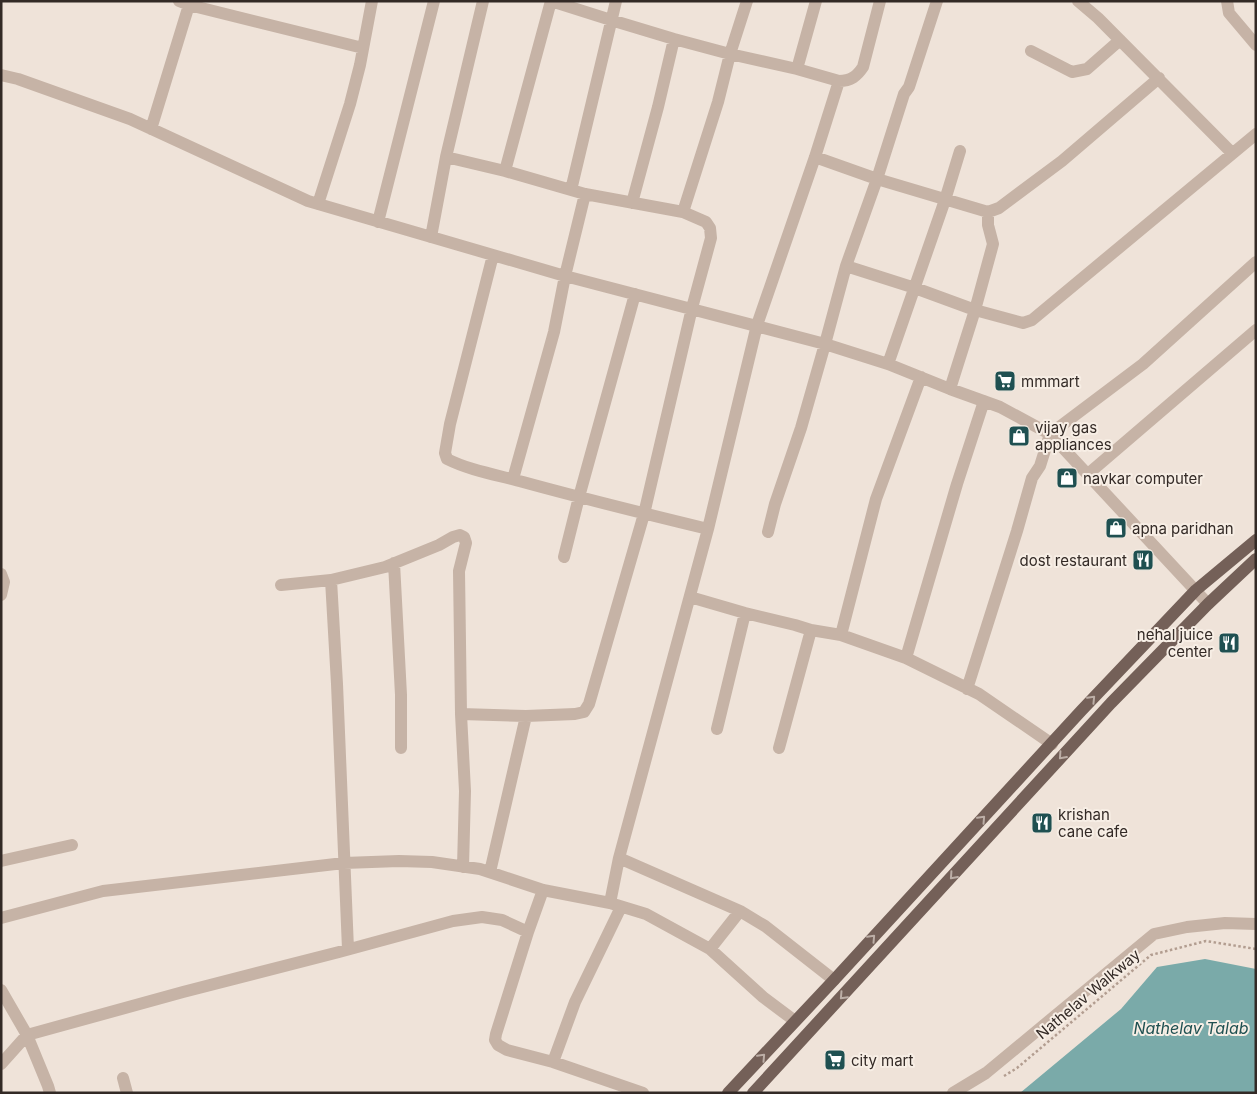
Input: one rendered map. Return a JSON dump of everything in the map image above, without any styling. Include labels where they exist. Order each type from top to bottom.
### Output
[{"type":"main road","points":[[728,1093],[1196,590],[1256,540]]},
{"type":"main road","points":[[753,1093],[1111,703],[1208,604],[1256,559]]},
{"type":"street","points":[[318,204],[350,104],[372,1]]},
{"type":"street","points":[[378,222],[434,1]]},
{"type":"street","points":[[431,237],[446,157],[483,1]]},
{"type":"street","points":[[504,171],[551,1],[674,39],[839,81],[845,81],[858,75],[863,67],[880,1]]},
{"type":"street","points":[[571,190],[616,1]]},
{"type":"street","points":[[683,212],[718,102],[730,54],[747,1]]},
{"type":"street","points":[[797,69],[816,1]]},
{"type":"street","points":[[768,532],[775,504],[801,428],[846,266],[877,179],[904,94],[910,87],[938,1]]},
{"type":"street","points":[[1078,1],[1159,78],[1232,153]]},
{"type":"street","points":[[1227,1],[1229,13],[1256,45]]},
{"type":"street","points":[[151,129],[184,3],[363,48]]},
{"type":"street","points":[[632,203],[674,39]]},
{"type":"street","points":[[1030,51],[1072,72],[1087,69],[1120,40]]},
{"type":"street","points":[[1,75],[18,78],[130,119],[308,201],[565,276],[825,344],[888,364],[950,389],[1000,406],[1050,434],[1208,604]]},
{"type":"street","points":[[815,157],[877,179],[988,212],[999,208],[1062,161],[1159,78]]},
{"type":"street","points":[[553,1062],[575,1002],[615,905],[619,858],[708,529],[757,325],[839,81]]},
{"type":"street","points":[[846,266],[975,310],[1023,323],[1032,320],[1256,134]]},
{"type":"street","points":[[888,364],[960,151]]},
{"type":"street","points":[[446,157],[585,194],[683,212],[706,222],[710,228],[711,238],[692,308],[644,514],[589,704],[584,712],[575,714],[526,716],[461,714]]},
{"type":"street","points":[[513,479],[554,332],[565,276],[585,194]]},
{"type":"street","points":[[950,389],[975,310],[993,244],[988,225],[988,212]]},
{"type":"street","points":[[492,255],[450,424],[445,453],[447,459],[457,464],[579,498],[708,529]]},
{"type":"street","points":[[967,690],[1032,478],[1040,466],[1050,434],[1143,364],[1256,262]]},
{"type":"street","points":[[564,557],[636,294]]},
{"type":"street","points":[[1088,474],[1256,330]]},
{"type":"street","points":[[841,635],[876,500],[921,377]]},
{"type":"street","points":[[906,658],[957,484],[984,401]]},
{"type":"street","points":[[281,585],[330,580],[385,567],[439,545],[453,537],[460,535],[464,537],[466,543],[459,572],[461,714],[465,791],[463,867]]},
{"type":"street","points":[[394,563],[401,695],[401,748]]},
{"type":"street","points":[[1,574],[4,582],[1,595]]},
{"type":"street","points":[[330,580],[337,684],[348,949]]},
{"type":"street","points":[[690,597],[745,614],[811,630],[841,635],[906,658],[967,690],[979,694],[1052,744]]},
{"type":"street","points":[[717,729],[745,614]]},
{"type":"street","points":[[779,748],[811,630]]},
{"type":"street","points":[[490,872],[526,716]]},
{"type":"street","points":[[1,861],[72,845]]},
{"type":"street","points":[[619,858],[740,911],[765,926],[834,980]]},
{"type":"street","points":[[1,918],[104,891],[344,863],[399,861],[463,867],[490,872],[543,890],[615,905],[646,914],[710,949],[763,997],[795,1022]]},
{"type":"street","points":[[543,890],[495,1040],[498,1045],[507,1050],[553,1062],[643,1093]]},
{"type":"street","points":[[710,949],[740,911]]},
{"type":"street","points":[[1,1064],[27,1035],[453,921],[482,917],[502,920],[528,932]]},
{"type":"street","points":[[953,1093],[986,1073],[1154,934],[1187,926],[1225,923],[1256,924]]},
{"type":"street","points":[[1,990],[27,1035],[50,1093]]},
{"type":"street","points":[[123,1078],[127,1093]]},
{"type":"path","name":"Nathelav Walkway","points":[[1000,1078],[1017,1068],[1151,955],[1206,942],[1256,949]]},
{"type":"water","name":"Nathelav Talab","points":[[1205,959],[1256,969],[1256,1093],[1020,1093],[1121,1009],[1157,967]]},
{"type":"place","name":"mmmart","points":[[1005,381]]},
{"type":"place","name":"vijay gas appliances","points":[[1019,436]]},
{"type":"place","name":"navkar computer","points":[[1067,478]]},
{"type":"place","name":"apna paridhan","points":[[1116,528]]},
{"type":"place","name":"dost restaurant","points":[[1143,560]]},
{"type":"place","name":"nehal juice center","points":[[1229,643]]},
{"type":"place","name":"krishan cane cafe","points":[[1042,823]]},
{"type":"place","name":"city mart","points":[[835,1060]]}]
